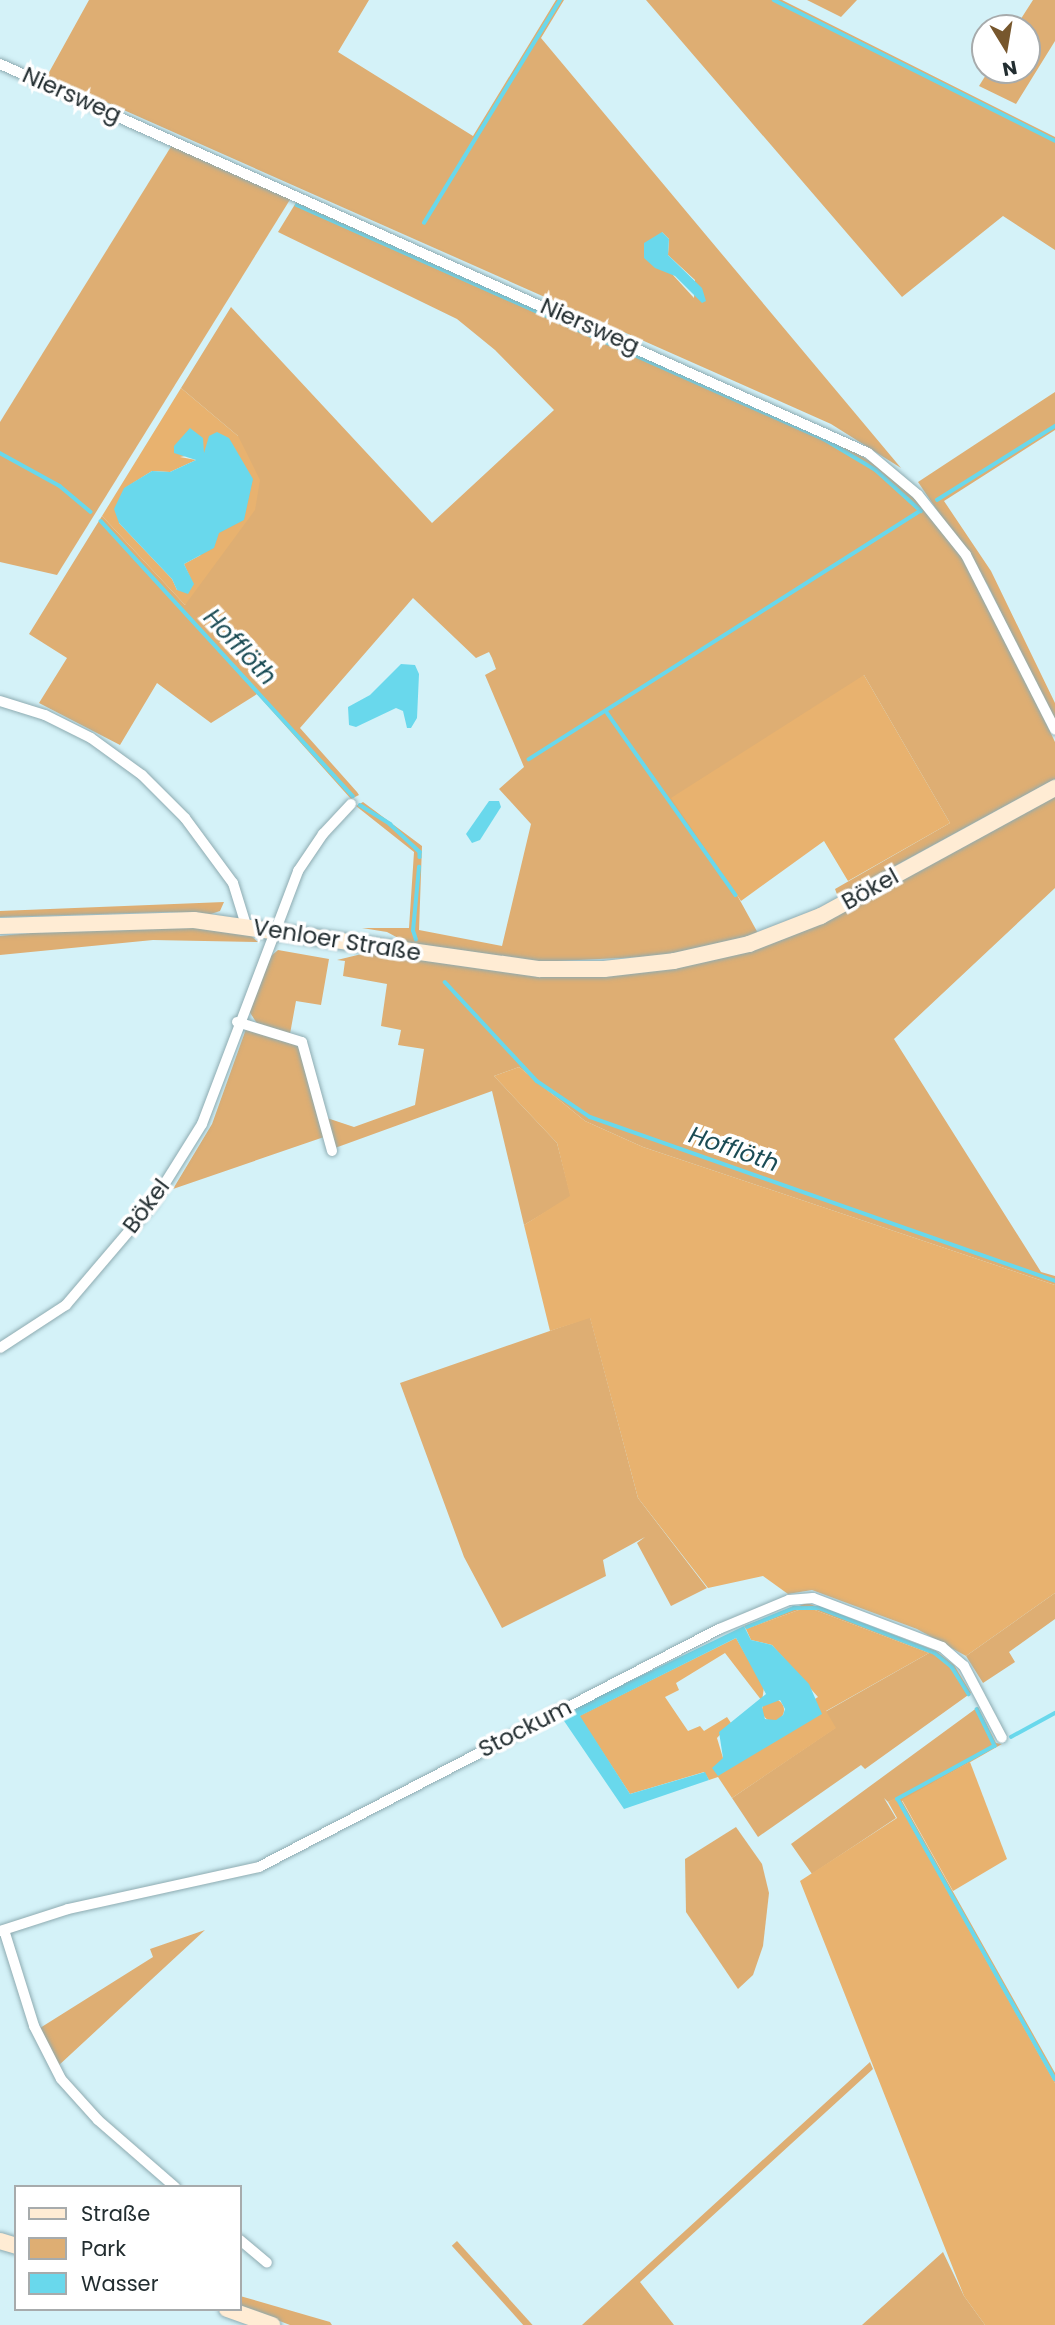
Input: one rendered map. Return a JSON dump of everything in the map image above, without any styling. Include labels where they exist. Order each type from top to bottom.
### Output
[{"type":"main road","name":"Bökel","points":[[674,961],[749,944],[821,916],[1055,788]]},
{"type":"main road","name":"Venloer Straße","points":[[0,926],[95,920],[246,925],[540,969],[604,969],[674,961]]},
{"type":"main road","points":[[233,2311],[272,2325]]},
{"type":"street","name":"Niersweg","points":[[0,64],[868,453],[911,487],[960,545],[993,603],[1055,730]]},
{"type":"street","points":[[0,701],[45,715],[91,738],[142,775],[185,818],[233,883],[246,925]]},
{"type":"street","name":"Bökel","points":[[0,1348],[66,1305],[152,1204],[202,1124],[237,1022],[306,857],[351,804]]},
{"type":"street","points":[[237,1022],[302,1042],[331,1151]]},
{"type":"street","name":"Stockum","points":[[2,1931],[68,1909],[259,1867],[707,1635],[789,1600],[813,1598],[942,1647],[964,1666],[1002,1738]]},
{"type":"street","points":[[2,1931],[34,2026],[61,2079],[98,2120],[173,2185]]},
{"type":"street","points":[[242,2242],[267,2263]]},
{"type":"green space","points":[[89,0],[369,0],[338,52],[473,136],[556,0],[564,0],[541,38],[901,468],[831,424],[47,76]],"holes":[[[662,232],[669,239],[668,255],[695,280],[694,298],[672,274]]]},
{"type":"green space","points":[[646,0],[782,0],[1055,137],[1055,250],[1003,216],[902,297]]},
{"type":"green space","points":[[807,0],[857,0],[841,17]]},
{"type":"green space","points":[[1033,0],[1055,0],[1055,41],[1041,64],[1041,14],[1024,14]]},
{"type":"green space","points":[[980,84],[1028,84],[1016,104],[979,86]]},
{"type":"green space","points":[[172,145],[291,198],[57,575],[0,562],[0,422]]},
{"type":"green space","points":[[297,201],[825,436],[879,466],[912,494],[960,550],[984,591],[1055,742],[1055,779],[838,897],[835,889],[950,823],[864,675],[737,895],[759,935],[663,956],[536,962],[413,946],[387,932],[362,928],[409,928],[414,852],[356,806],[363,802],[422,846],[419,930],[502,946],[531,824],[499,789],[524,767],[485,675],[496,669],[489,652],[476,658],[413,598],[300,728],[357,792],[359,795],[351,799],[257,694],[211,723],[157,683],[120,745],[39,703],[67,658],[29,634],[102,516],[185,605],[238,436],[181,388],[231,307],[432,523],[554,410],[495,350],[457,319],[278,232]]},
{"type":"green space","points":[[1055,392],[1055,430],[944,501],[991,571],[1055,703],[1055,723],[987,584],[918,482]]},
{"type":"green space","points":[[1055,796],[1055,888],[894,1039],[1041,1272],[1055,1276],[1055,1285],[643,1147],[585,1121],[519,1067],[494,1076],[557,1143],[571,1197],[524,1225],[492,1091],[335,1148],[327,1118],[354,1127],[415,1105],[424,1049],[398,1045],[401,1030],[381,1026],[387,984],[343,976],[345,961],[337,960],[370,952],[555,976],[728,956]]},
{"type":"green space","points":[[224,902],[220,911],[208,915],[169,912],[0,917],[0,911]]},
{"type":"green space","points":[[90,927],[192,927],[249,934],[258,942],[153,940],[0,955],[0,936]]},
{"type":"green space","points":[[278,950],[329,959],[321,1005],[296,1001],[290,1034],[258,1025],[249,1011],[271,956]]},
{"type":"green space","points":[[246,1029],[299,1044],[324,1137],[173,1189],[212,1124]]},
{"type":"green space","points":[[590,1317],[638,1498],[707,1588],[671,1606],[637,1543],[645,1537],[603,1560],[606,1576],[502,1628],[464,1557],[400,1383]]},
{"type":"green space","points":[[1055,1593],[1055,1619],[1009,1652],[1015,1662],[983,1683],[966,1656]]},
{"type":"green space","points":[[807,1603],[936,1651],[954,1665],[971,1693],[865,1769],[861,1765],[758,1837],[732,1798],[835,1728],[825,1712],[929,1653],[807,1607],[746,1629],[744,1626]]},
{"type":"green space","points":[[978,1707],[996,1743],[1002,1744],[902,1801],[1055,2073],[1055,2083],[895,1799],[888,1802],[884,1798],[896,1818],[812,1874],[791,1844]]},
{"type":"green space","points":[[736,1827],[762,1864],[769,1893],[763,1946],[753,1975],[738,1989],[686,1912],[685,1859]]},
{"type":"green space","points":[[205,1930],[58,2066],[40,2028],[153,1957],[150,1949]]},
{"type":"green space","points":[[870,2062],[873,2069],[640,2282],[674,2325],[582,2325]]},
{"type":"green space","points":[[457,2241],[533,2325],[523,2325],[452,2246]]},
{"type":"green space","points":[[943,2252],[964,2296],[985,2325],[862,2325]]},
{"type":"green space","points":[[242,2297],[330,2322],[332,2325],[290,2325],[242,2307]]},
{"type":"shaded area","points":[[181,388],[238,436],[260,480],[255,510],[185,605],[102,516]],"holes":[[[202,453],[253,479],[244,520],[219,533],[214,548],[184,564],[193,584],[177,590],[172,579],[119,523],[125,488],[152,471],[170,472],[196,460],[180,457]]]},
{"type":"shaded area","points":[[864,675],[950,823],[848,881],[824,841],[741,901],[671,798]]},
{"type":"shaded area","points":[[519,1067],[585,1121],[643,1147],[1055,1285],[1055,1593],[966,1656],[917,1629],[812,1590],[788,1594],[763,1576],[708,1588],[638,1498],[590,1318],[550,1331],[524,1225],[570,1196],[557,1143],[494,1076]]},
{"type":"shaded area","points":[[807,1607],[929,1653],[826,1711],[836,1728],[732,1798],[718,1777],[709,1780],[704,1772],[630,1794],[579,1716],[736,1638],[764,1687],[762,1701],[725,1653],[676,1683],[679,1690],[665,1697],[688,1731],[700,1726],[704,1731],[727,1717],[731,1723],[717,1738],[723,1758],[818,1697],[772,1645],[751,1640],[746,1629]]},
{"type":"shaded area","points":[[773,1699],[781,1702],[784,1710],[781,1718],[773,1721],[765,1718],[762,1710],[765,1702]]},
{"type":"shaded area","points":[[970,1762],[1007,1859],[953,1891],[902,1800]]},
{"type":"shaded area","points":[[895,1798],[1055,2083],[1055,2325],[985,2325],[964,2296],[800,1881],[897,1818],[888,1802]]},
{"type":"water","points":[[662,232],[669,239],[668,255],[702,288],[706,301],[702,303],[675,276],[655,268],[644,258],[644,243]]},
{"type":"water","points":[[190,428],[203,438],[204,453],[209,436],[217,432],[229,438],[253,479],[244,520],[219,533],[214,548],[184,564],[194,584],[188,594],[177,590],[172,579],[119,523],[114,509],[124,488],[152,471],[170,472],[196,460],[174,453],[174,446]]},
{"type":"water","points":[[401,664],[415,665],[419,674],[417,718],[411,728],[407,728],[403,711],[396,708],[356,727],[349,725],[348,707],[370,695]]},
{"type":"water","points":[[489,801],[499,801],[501,807],[480,840],[472,843],[466,834]]},
{"type":"water","points":[[744,1626],[751,1640],[772,1645],[809,1684],[822,1714],[718,1776],[712,1768],[723,1758],[719,1732],[766,1694],[736,1638],[580,1716],[630,1794],[705,1772],[709,1780],[624,1809],[560,1715]],"holes":[[[780,1700],[785,1709],[783,1715],[776,1720],[765,1719],[762,1707]]]},
{"type":"waterway","points":[[424,223],[560,0]]},
{"type":"waterway","points":[[774,0],[1055,141]]},
{"type":"waterway","points":[[297,205],[824,439],[876,470],[921,511],[529,760]]},
{"type":"waterway","points":[[937,500],[1055,426]]},
{"type":"waterway","name":"Hofflöth","points":[[0,453],[60,486],[91,512]]},
{"type":"waterway","name":"Hofflöth","points":[[101,521],[353,796]]},
{"type":"waterway","points":[[606,711],[736,895]]},
{"type":"waterway","name":"Hofflöth","points":[[360,805],[390,824],[420,852],[420,857]]},
{"type":"waterway","name":"Hofflöth","points":[[416,940],[413,931],[419,867]]},
{"type":"waterway","name":"Hofflöth","points":[[445,982],[537,1081],[590,1117],[1055,1281]]},
{"type":"waterway","points":[[747,1627],[794,1608],[819,1608],[935,1653],[952,1667],[969,1694]]},
{"type":"waterway","points":[[977,1709],[995,1746],[898,1799],[1055,2079]]},
{"type":"waterway","points":[[1011,1737],[1055,1713]]}]
